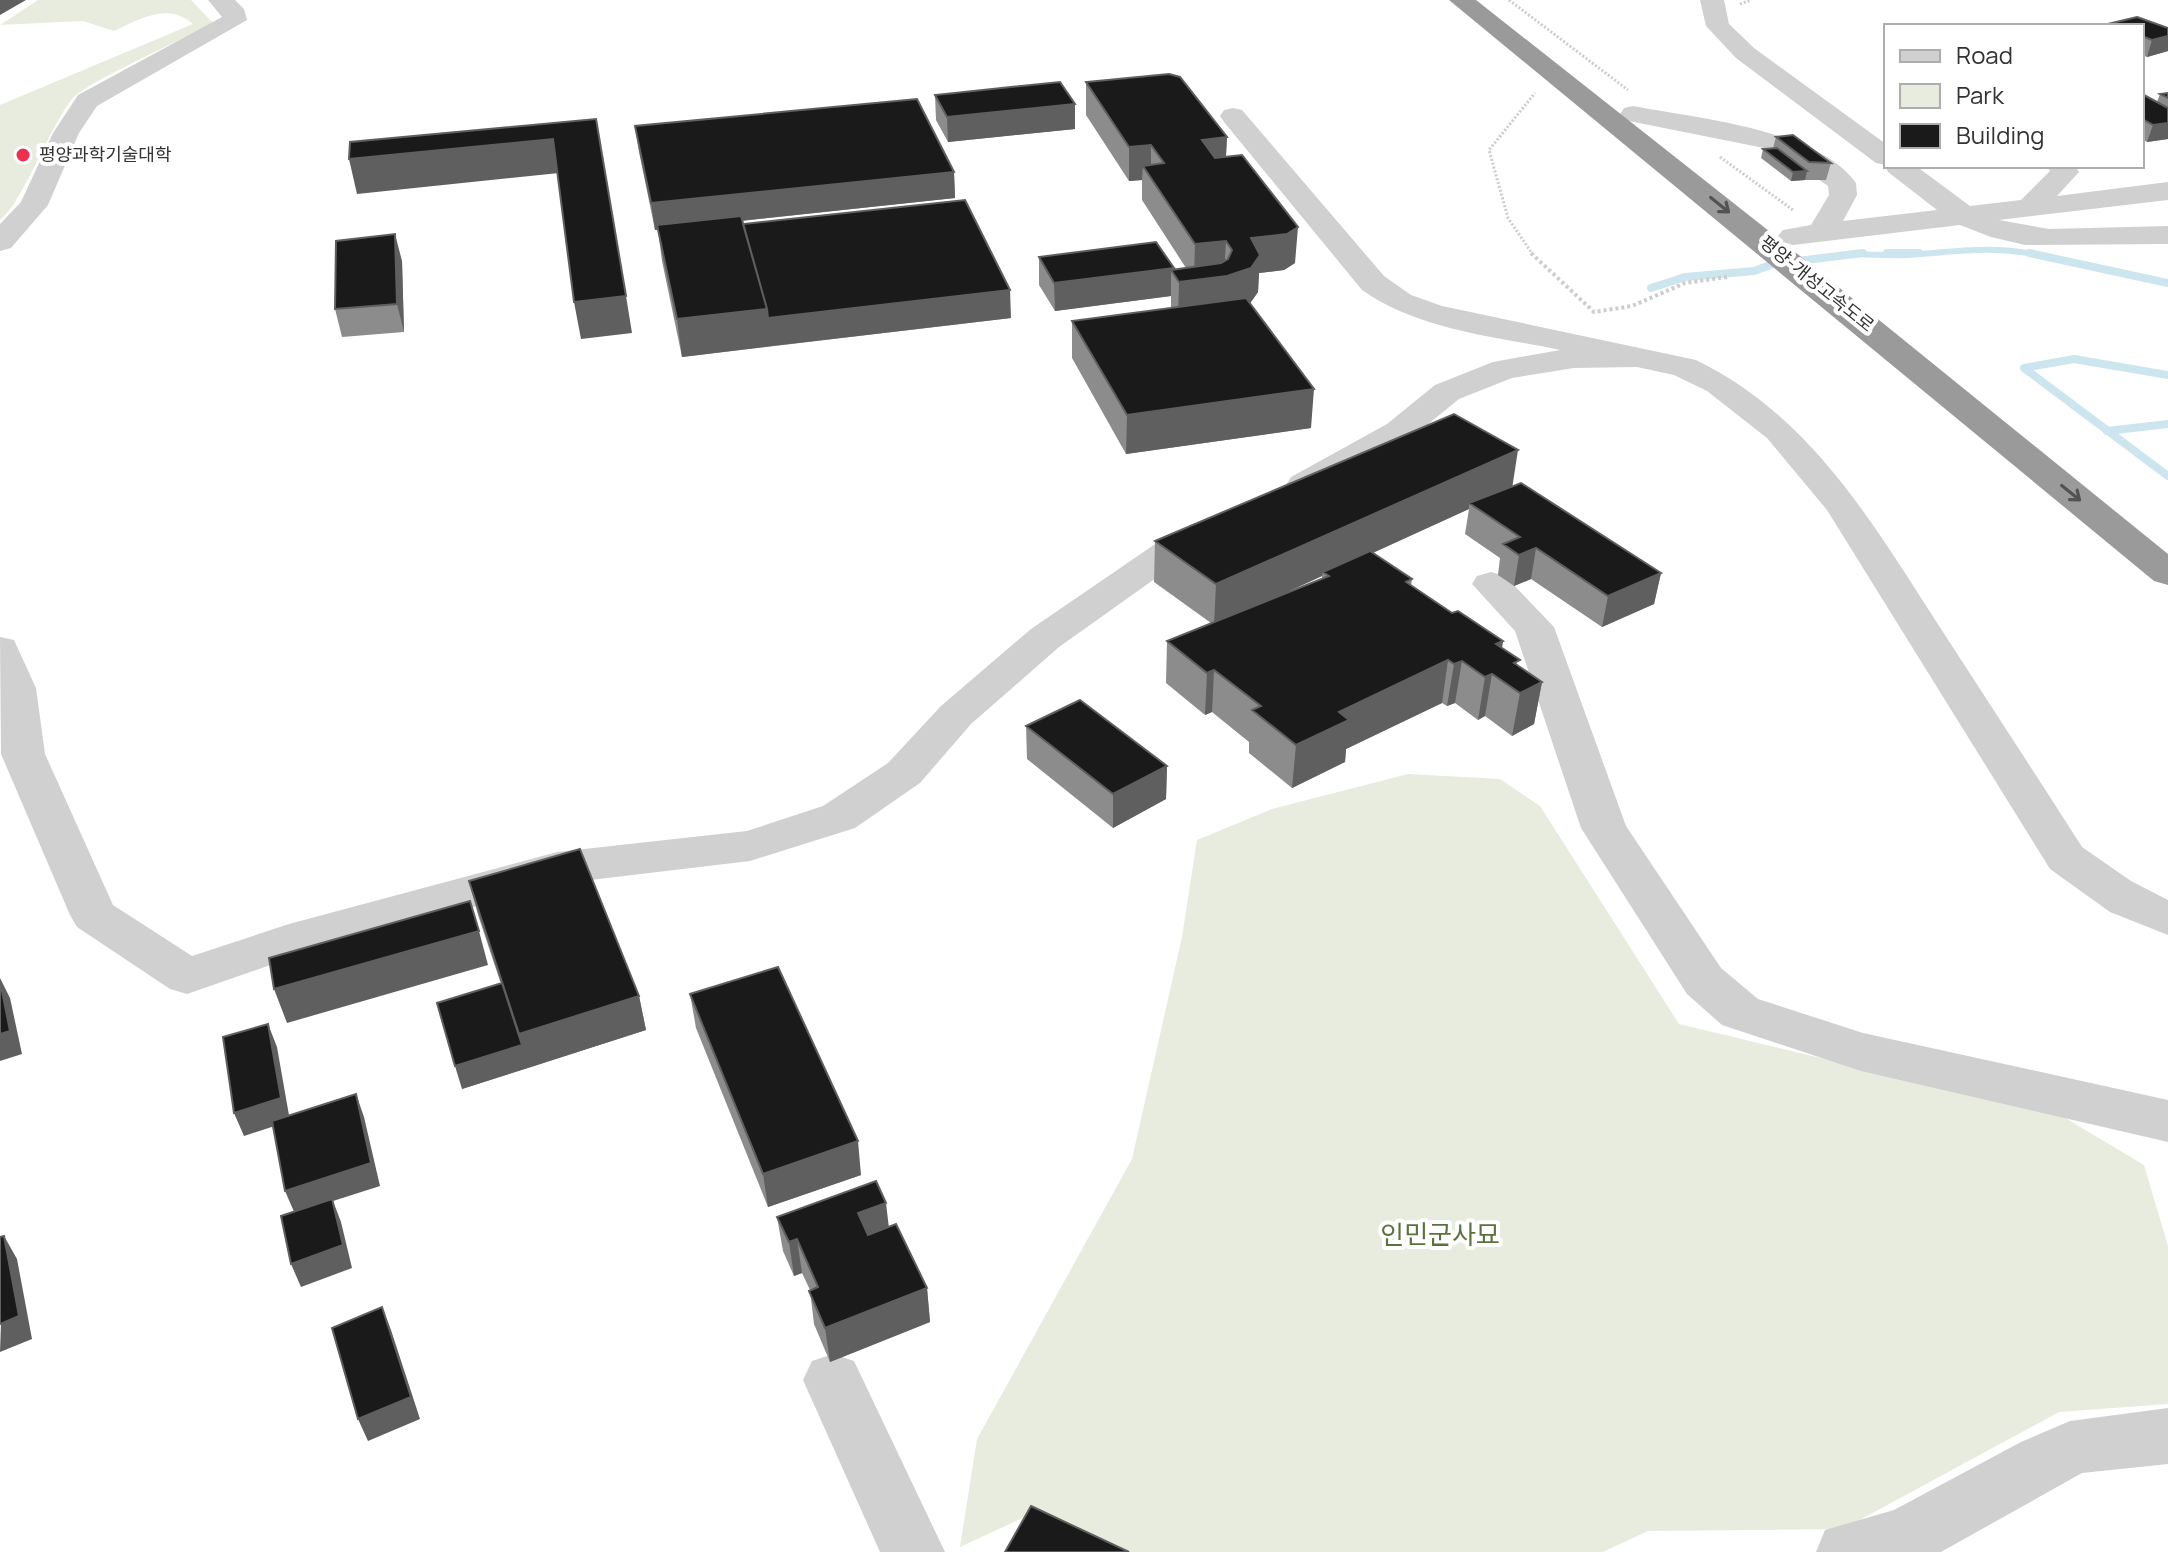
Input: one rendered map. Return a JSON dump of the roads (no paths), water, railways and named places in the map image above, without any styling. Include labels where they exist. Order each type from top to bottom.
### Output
[{"type":"highway","name":"평양-개성고속도로","points":[[1461,0],[1801,248],[2168,573]]},
{"type":"highway","name":"평양-개성고속도로","points":[[1484,0],[1633,114],[2168,542]]},
{"type":"street","points":[[0,242],[34,205],[66,133],[87,101],[235,20],[232,9],[220,0]]},
{"type":"street","points":[[1712,0],[1718,26],[1745,53],[1884,156]]},
{"type":"street","points":[[1633,114],[1757,138],[1798,152],[1842,183],[1843,195],[1801,248]]},
{"type":"street","points":[[1233,116],[1373,283],[1390,296],[1434,314],[1684,367],[1719,384],[1779,431],[1842,505],[2066,858],[2104,887],[2147,911],[2168,918]]},
{"type":"street","points":[[1901,168],[1965,215],[1994,228],[2025,236],[2065,239],[2168,235]]},
{"type":"street","points":[[2030,207],[2065,172],[2062,168]]},
{"type":"street","points":[[1801,248],[1965,215],[2168,191]]},
{"type":"street","points":[[0,649],[15,688],[23,754],[94,915],[187,976],[289,941],[557,868],[750,846],[839,817],[904,773],[956,715],[1088,605],[1174,548],[1253,510],[1399,431],[1447,392],[1505,369],[1574,358],[1644,357]]},
{"type":"street","points":[[1491,584],[1534,627],[1604,828],[1704,981],[1740,1012],[1861,1052],[2168,1121]]},
{"type":"street","points":[[833,1380],[913,1552]]},
{"type":"street","points":[[1848,1552],[1873,1549],[1963,1509],[2073,1448],[2168,1436]]},
{"type":"waterway","points":[[1851,254],[1987,250],[2038,255]]},
{"type":"waterway","points":[[1851,254],[1863,253]]},
{"type":"waterway","points":[[1887,253],[1919,253]]},
{"type":"waterway","points":[[2029,253],[2168,283]]},
{"type":"waterway","points":[[1651,288],[1685,277],[1754,271],[1773,264],[1851,254]]},
{"type":"waterway","points":[[1842,255],[1851,254]]},
{"type":"waterway","points":[[2108,431],[2024,368],[2074,359],[2168,375]]},
{"type":"waterway","points":[[2108,431],[2168,424]]},
{"type":"waterway","points":[[2108,431],[2168,476]]},
{"type":"place","name":"평양과학기술대학","points":[[23,155]]},
{"type":"park label","name":"인민군사묘","points":[[1440,1235]]}]
